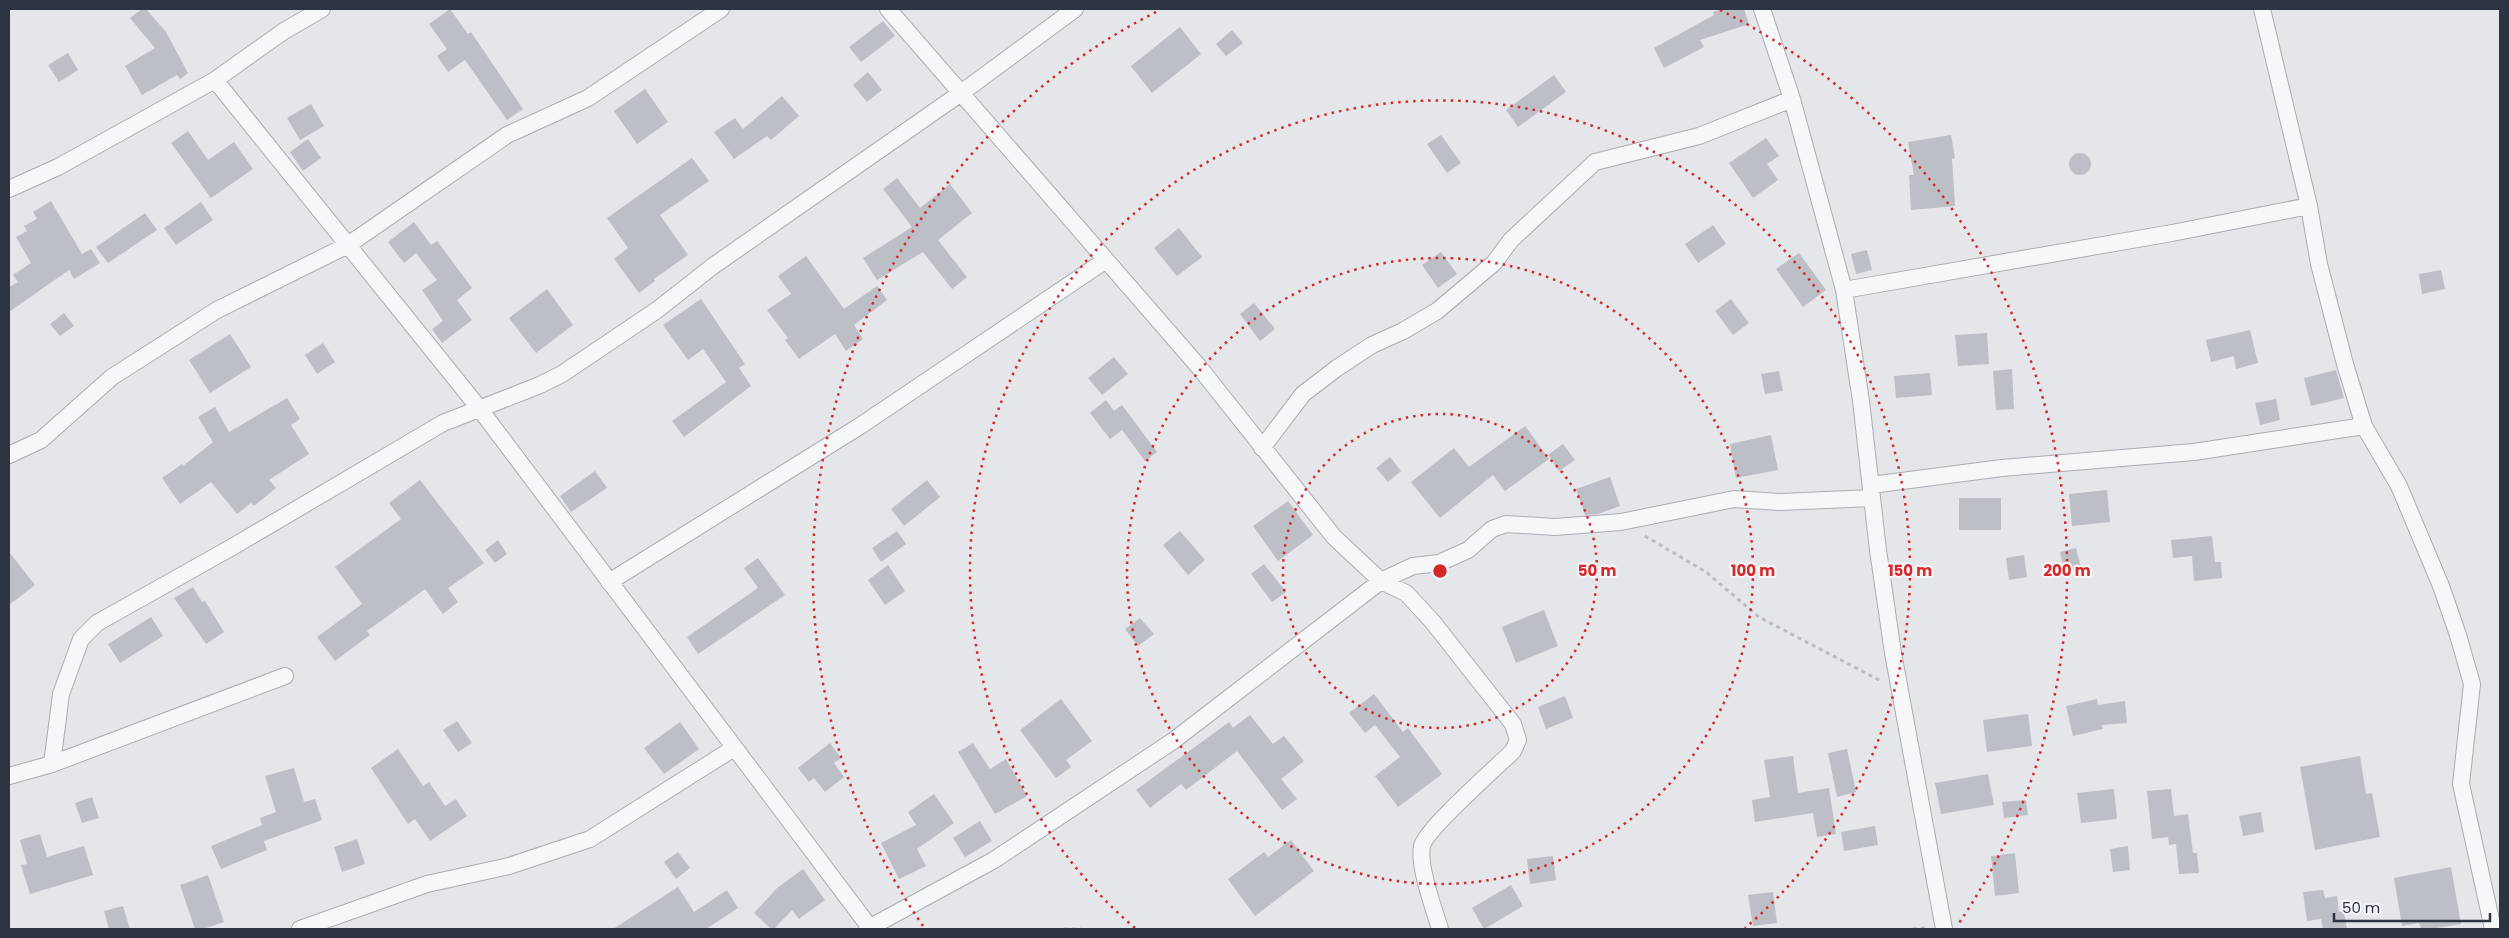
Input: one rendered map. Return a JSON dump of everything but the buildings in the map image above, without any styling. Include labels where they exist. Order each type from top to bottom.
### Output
[{"type":"street","points":[[9,189],[58,167],[215,80],[284,31],[322,9]]},
{"type":"street","points":[[9,455],[41,440],[112,377],[217,310],[348,245],[507,135],[588,98],[721,9]]},
{"type":"street","points":[[888,9],[1199,367],[1334,537],[1381,581],[1406,593],[1432,622],[1513,724],[1518,740],[1513,751],[1433,829],[1422,846],[1425,878],[1440,929]]},
{"type":"street","points":[[52,764],[61,694],[81,639],[97,623],[234,546],[443,422],[540,385],[562,374],[656,310],[713,266],[961,93],[1075,9]]},
{"type":"street","points":[[1762,9],[1792,99],[1844,290],[1878,550],[1900,695],[1944,929]]},
{"type":"street","points":[[2262,9],[2310,206],[2319,264],[2344,364],[2364,426],[2399,486],[2441,586],[2472,684],[2461,784],[2494,929]]},
{"type":"street","points":[[215,80],[479,408],[870,929],[994,860],[1173,741],[1381,581],[1413,566],[1439,563],[1468,550],[1492,529],[1506,524],[1555,527],[1621,522],[1734,499],[1781,502],[1871,492],[2002,468],[2194,452],[2364,426]]},
{"type":"street","points":[[1262,448],[1303,394],[1337,368],[1372,345],[1403,331],[1437,311],[1494,263],[1511,240],[1596,162],[1699,136],[1792,99]]},
{"type":"street","points":[[1844,290],[2172,233],[2310,206]]},
{"type":"street","points":[[610,582],[860,426],[1106,260]]},
{"type":"street","points":[[9,776],[52,764],[285,676]]},
{"type":"street","points":[[300,929],[427,884],[510,866],[590,839],[734,748]]},
{"type":"path","points":[[1621,522],[1706,572],[1759,617],[1873,676],[1900,695]]},
{"type":"path","points":[[1064,929],[1081,929]]}]
